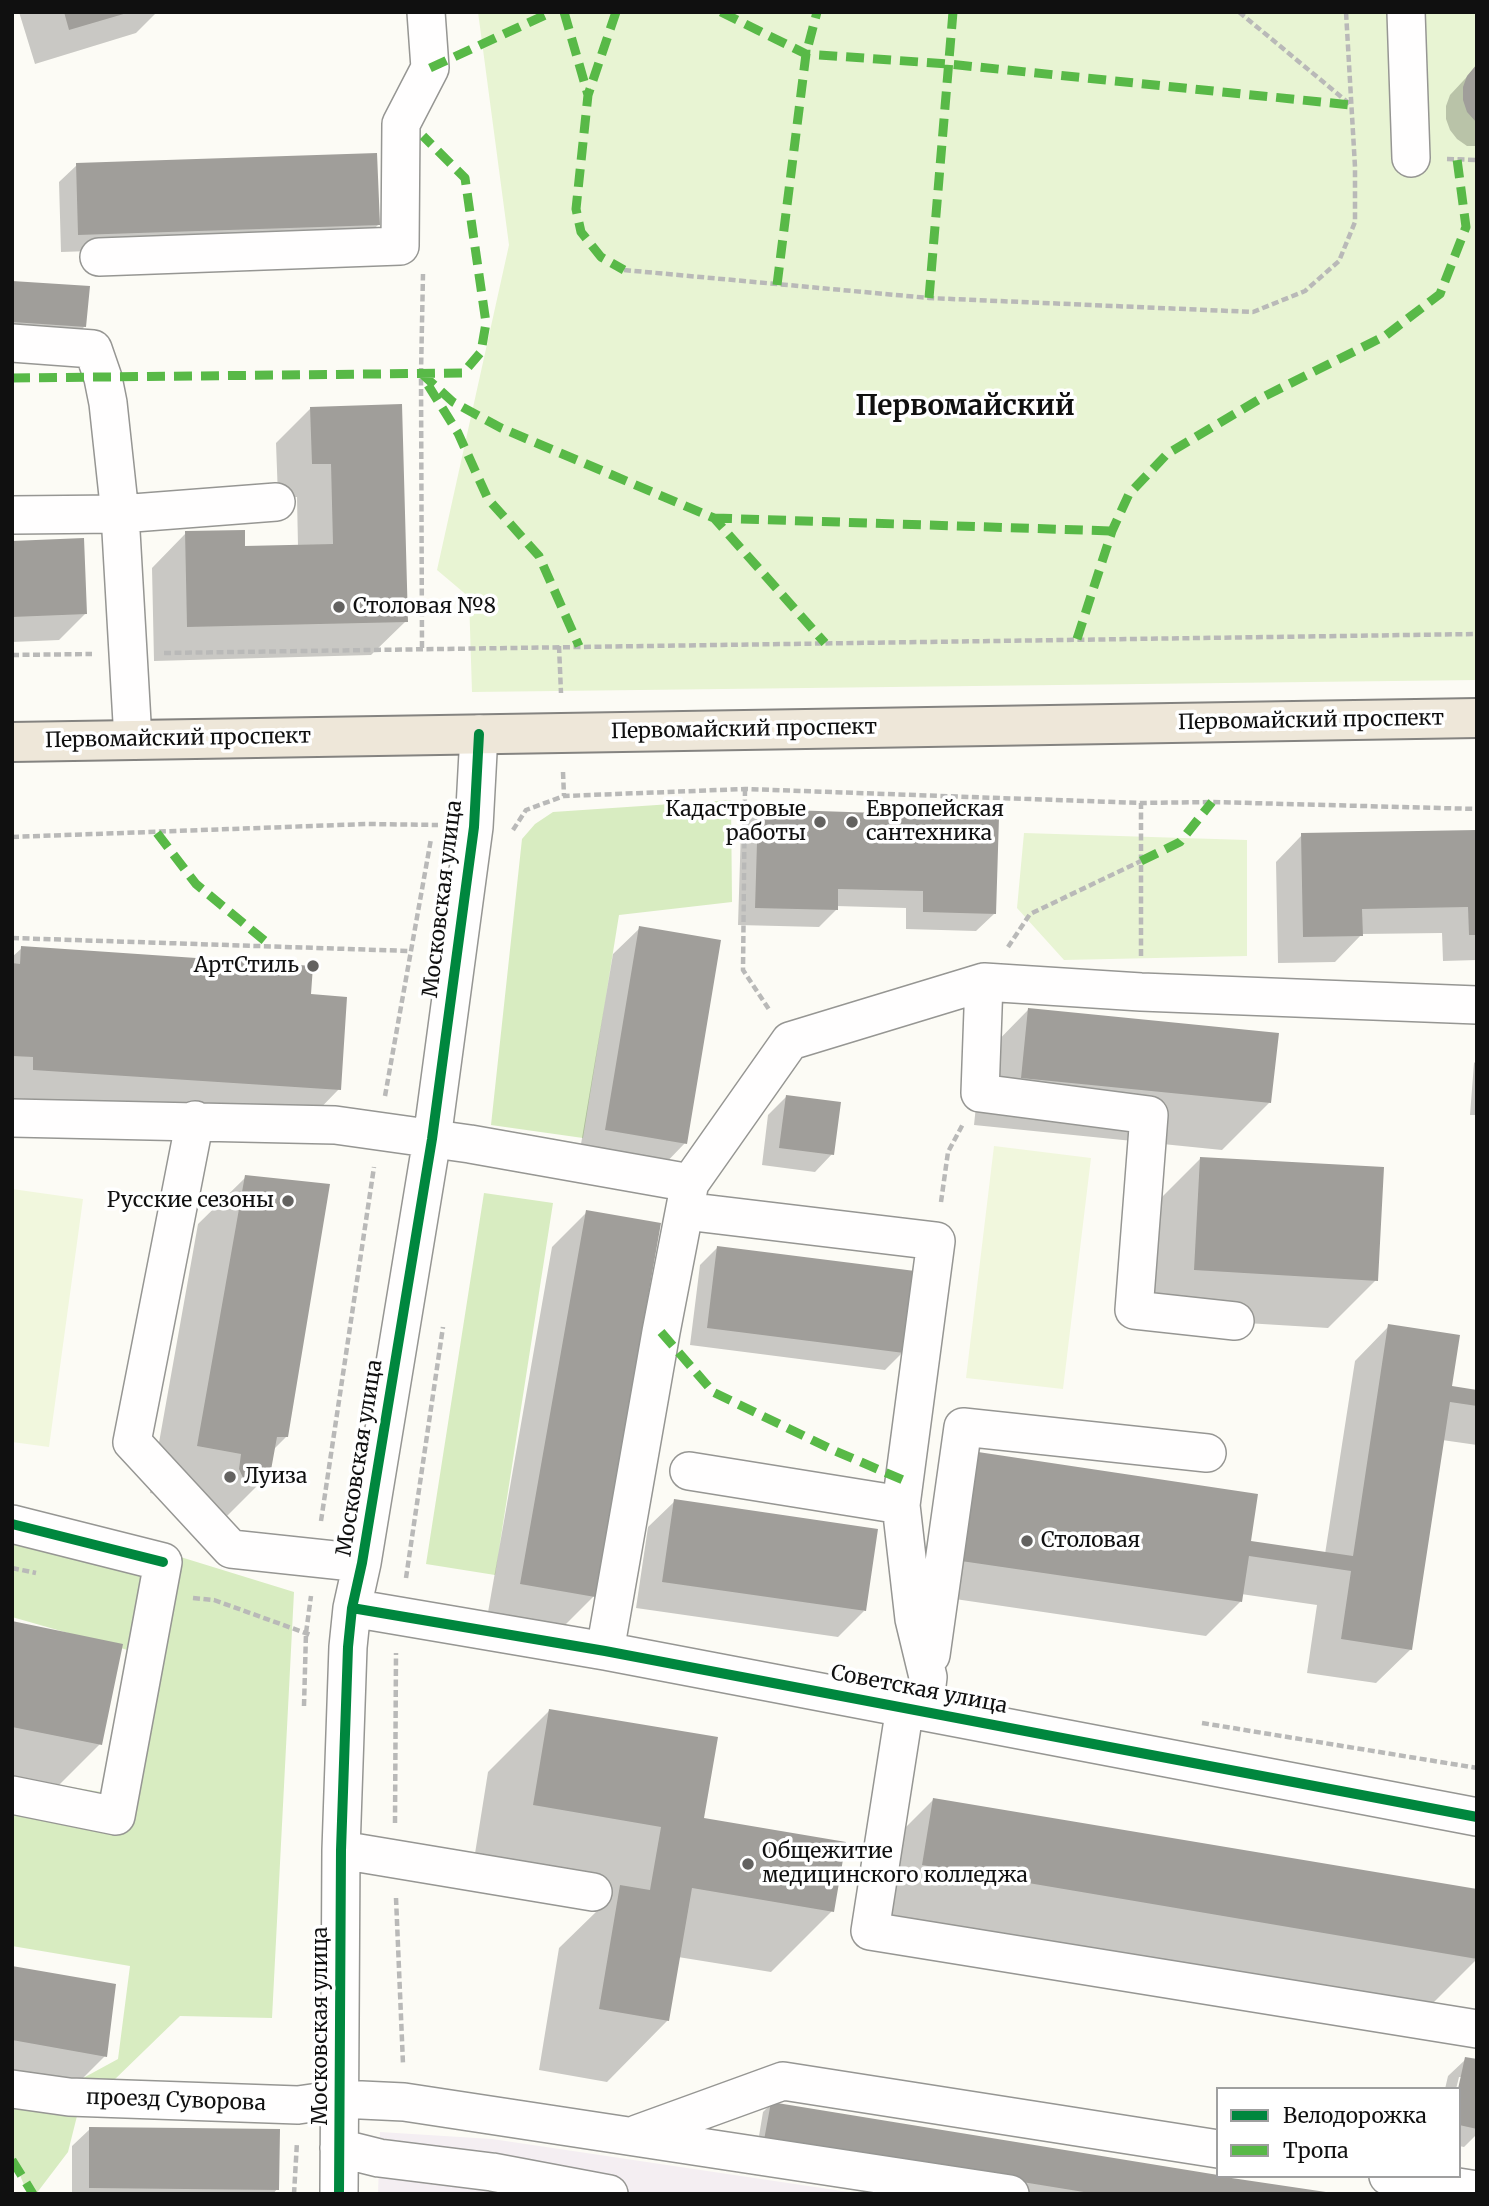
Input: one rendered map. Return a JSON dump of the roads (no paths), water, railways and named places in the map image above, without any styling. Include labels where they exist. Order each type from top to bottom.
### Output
[{"type":"main road","name":"Первомайский проспект","points":[[12,742],[1477,718]]},
{"type":"street","points":[[99,257],[400,246],[401,124],[430,68],[426,12]]},
{"type":"street","points":[[1406,12],[1411,158]]},
{"type":"street","points":[[12,343],[93,349],[103,378],[120,514],[133,740]]},
{"type":"street","points":[[12,515],[120,514],[276,502]]},
{"type":"street","name":"Московская улица","points":[[339,2194],[341,1850],[348,1647],[352,1608],[362,1563],[432,1139],[474,827],[479,734]]},
{"type":"street","points":[[984,982],[980,1093],[1149,1115],[1134,1310],[1235,1321]]},
{"type":"street","points":[[604,1651],[688,1197],[790,1041],[984,982],[1141,992],[1477,1005]]},
{"type":"street","points":[[12,1118],[335,1125],[432,1139],[688,1197],[936,1241],[901,1505],[914,1619],[919,1698]]},
{"type":"street","points":[[195,1120],[132,1442],[231,1549],[362,1563]]},
{"type":"street","points":[[1207,1452],[963,1427],[919,1698],[870,1931],[1477,2029]]},
{"type":"street","points":[[689,1471],[901,1505]]},
{"type":"street","points":[[12,1524],[163,1562],[116,1816],[12,1795]]},
{"type":"street","name":"Советская улица","points":[[352,1608],[604,1651],[919,1698],[1477,1817]]},
{"type":"street","points":[[341,1850],[593,1892]]},
{"type":"street","points":[[633,2136],[783,2081],[1216,2150]]},
{"type":"street","name":"проезд Суворова","points":[[12,2089],[69,2097],[285,2105],[340,2098],[404,2102],[1010,2194]]},
{"type":"street","points":[[340,2148],[379,2158],[492,2172],[609,2194]]},
{"type":"street","points":[[1401,2178],[1477,2190]]},
{"type":"place","name":"Столовая №8","points":[[339,607]]},
{"type":"place","name":"Кадастровые работы","points":[[820,822]]},
{"type":"place","name":"Европейская сантехника","points":[[852,822]]},
{"type":"place","name":"АртСтиль","points":[[313,966]]},
{"type":"place","name":"Русские сезоны","points":[[288,1201]]},
{"type":"place","name":"Луиза","points":[[230,1477]]},
{"type":"place","name":"Столовая","points":[[1027,1541]]},
{"type":"place","name":"Общежитие медицинского колледжа","points":[[748,1864]]},
{"type":"district","name":"Первомайский","points":[[965,407]]}]
